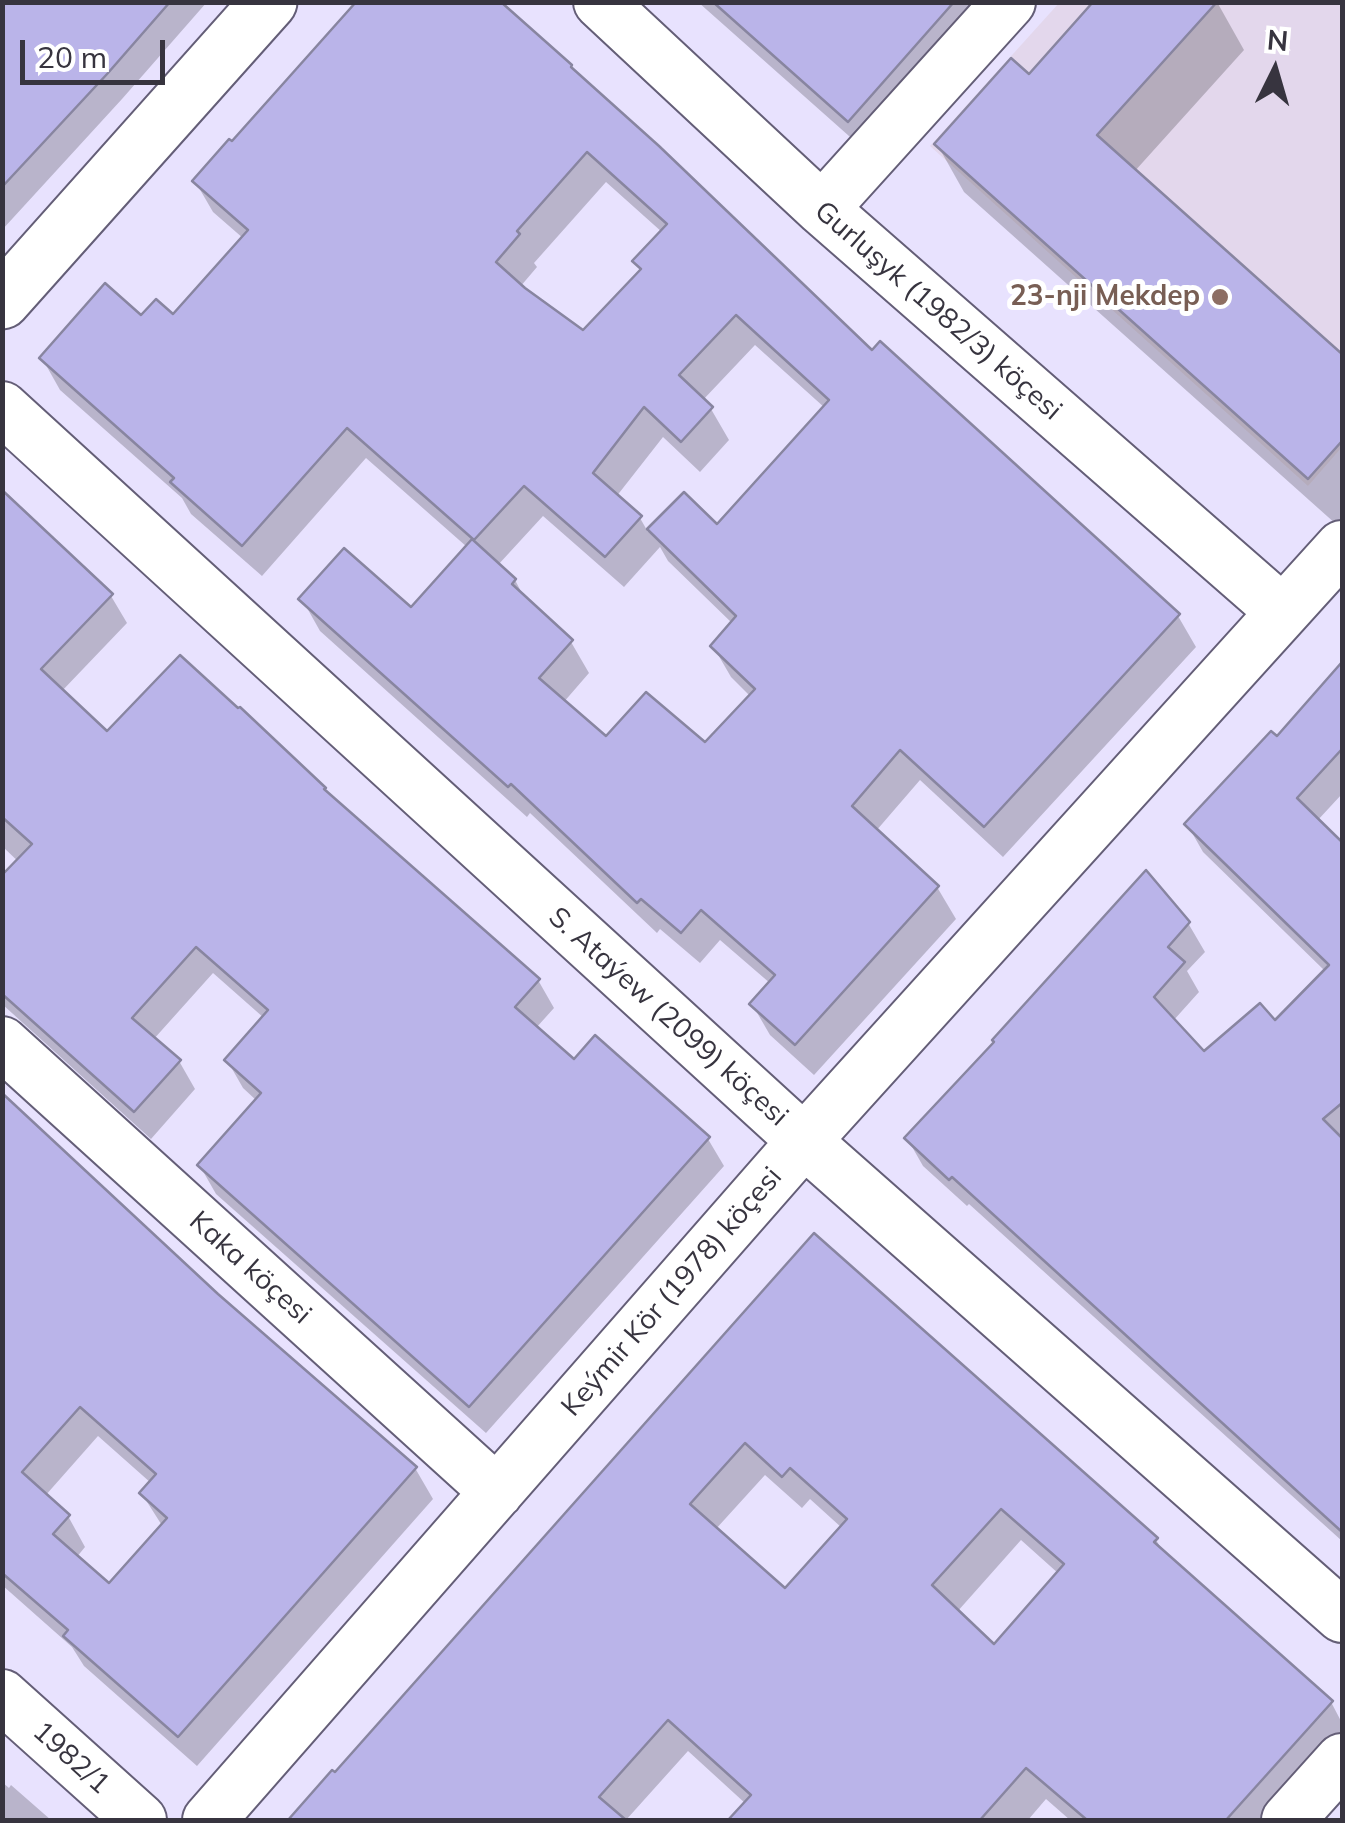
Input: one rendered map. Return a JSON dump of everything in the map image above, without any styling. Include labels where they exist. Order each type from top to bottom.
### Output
[{"type":"street","points":[[2,300],[269,2]]},
{"type":"street","name":"Gurluşyk (1982/3) köçesi","points":[[600,2],[822,209],[1283,612]]},
{"type":"street","points":[[822,209],[1008,2]]},
{"type":"street","name":"S. Ataýew (2099) köçesi","points":[[2,408],[804,1141],[1342,1616]]},
{"type":"street","name":"Keýmir Kör (1978) köçesi","points":[[209,1820],[804,1141],[1342,547]]},
{"type":"street","name":"Kaka köçesi","points":[[2,1043],[497,1492]]},
{"type":"street","name":"1982/1","points":[[2,1696],[140,1820]]},
{"type":"street","points":[[1288,1820],[1342,1760]]},
{"type":"shaded area","name":"23-nji Mekdep","points":[[1059,3],[1342,3],[1342,447],[1308,486],[930,146]]},
{"type":"building","points":[[2,2],[170,2],[2,187]]},
{"type":"building","points":[[356,2],[501,2],[659,146],[872,350],[880,341],[1180,614],[984,827],[900,750],[852,806],[939,886],[795,1045],[749,1004],[775,975],[701,910],[681,933],[641,899],[637,903],[511,784],[508,787],[298,599],[344,548],[411,607],[472,539],[516,579],[512,584],[573,640],[539,678],[606,736],[646,692],[705,742],[755,689],[710,646],[736,616],[647,529],[684,492],[717,524],[829,400],[736,315],[679,375],[713,407],[681,442],[644,407],[593,473],[642,516],[605,557],[524,486],[474,540],[347,428],[242,546],[170,482],[174,478],[39,358],[105,283],[141,315],[156,299],[173,314],[248,230],[192,181],[229,139],[232,141]],"holes":[[[587,152],[667,224],[632,261],[641,269],[583,330],[496,262],[520,234],[517,231]]]},
{"type":"building","points":[[713,2],[954,2],[848,122]]},
{"type":"building","points":[[1093,2],[1217,2],[1097,135],[1342,354],[1342,441],[1308,479],[934,144],[1011,58],[1029,74]]},
{"type":"building","points":[[2,490],[113,594],[41,669],[107,731],[180,655],[324,789],[540,979],[515,1007],[574,1059],[595,1035],[710,1137],[469,1407],[197,1165],[261,1093],[224,1060],[268,1010],[196,947],[132,1018],[181,1060],[134,1112],[2,994],[2,875],[32,844],[2,817]]},
{"type":"building","points":[[1342,662],[1342,749],[1297,798],[1342,842],[1342,1103],[1323,1119],[1342,1138],[1342,1532],[952,1177],[949,1180],[904,1138],[1146,870],[1190,922],[1168,947],[1185,962],[1154,997],[1204,1051],[1260,1003],[1275,1020],[1329,965],[1184,824],[1271,731],[1277,736]]},
{"type":"building","points":[[2,1093],[218,1294],[417,1467],[178,1737],[63,1636],[68,1630],[2,1573]],"holes":[[[80,1407],[156,1474],[139,1493],[167,1518],[109,1583],[53,1534],[70,1515],[22,1472]]]},
{"type":"building","points":[[814,1233],[1158,1538],[1154,1542],[1333,1701],[1226,1820],[1087,1820],[1026,1768],[980,1820],[728,1820],[751,1795],[668,1720],[599,1797],[626,1820],[288,1820],[332,1770],[335,1772]],"holes":[[[745,1443],[782,1477],[790,1468],[847,1519],[785,1588],[690,1504]],[[1001,1509],[1064,1564],[994,1644],[932,1585]]]},
{"type":"place","name":"23-nji Mekdep","points":[[1220,297]]}]
